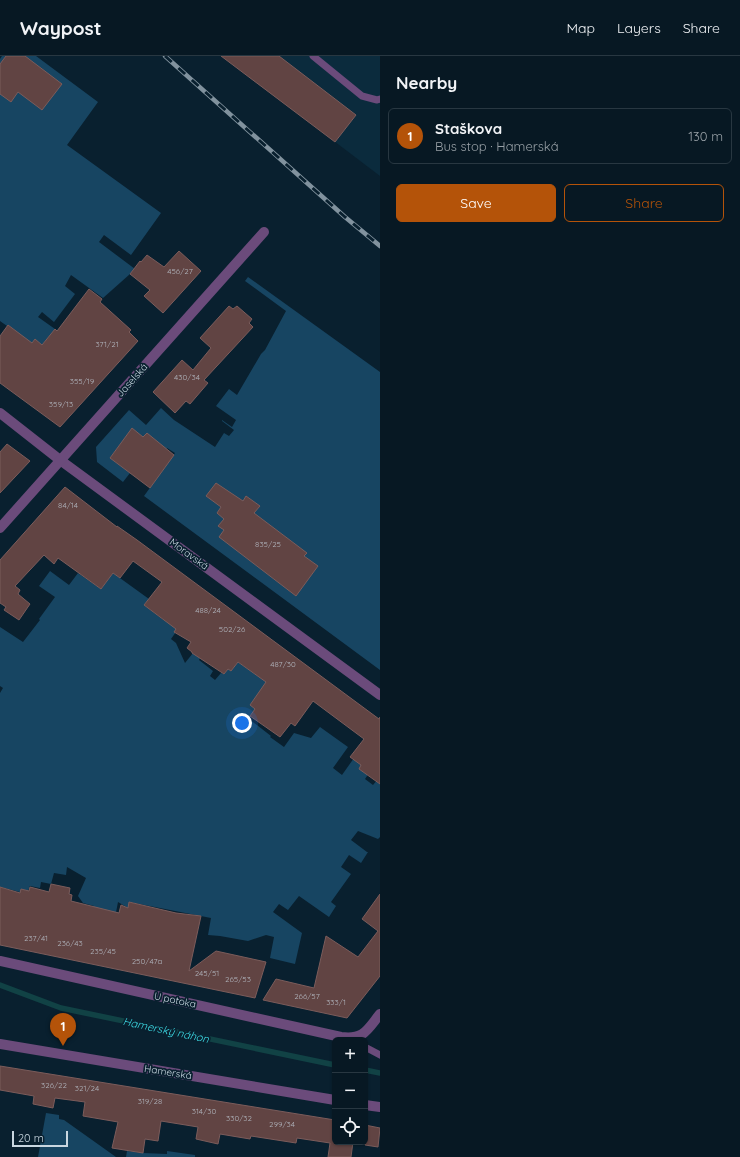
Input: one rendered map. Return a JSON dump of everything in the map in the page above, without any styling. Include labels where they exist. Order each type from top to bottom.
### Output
[{"type":"street","name":"Jaselská","points":[[0,528],[264,232]]},
{"type":"street","name":"Moravská","points":[[0,413],[60,460],[380,695]]},
{"type":"street","name":"U potoka","points":[[0,962],[333,1035],[348,1037]]},
{"type":"street","points":[[358,1037],[363,1034],[380,1014]]},
{"type":"street","name":"Hamerská","points":[[0,1044],[332,1099]]},
{"type":"street","points":[[368,1105],[380,1107]]},
{"type":"lane","points":[[313,56],[362,96],[377,100],[380,99]]},
{"type":"lane","points":[[368,1049],[380,1055]]},
{"type":"shaded area","points":[[2,56],[36,56],[98,102],[67,145],[161,213],[131,255],[104,235],[99,242],[135,269],[103,298],[71,275],[65,286],[75,294],[54,322],[42,312],[38,317],[55,329],[42,345],[35,339],[26,351],[16,331],[0,321],[0,92],[21,79],[0,63]]},
{"type":"shaded area","points":[[222,56],[380,56],[380,176]]},
{"type":"shaded area","points":[[248,277],[380,372],[380,670],[144,496],[175,453],[167,448],[163,453],[132,429],[110,458],[130,473],[123,482],[97,462],[96,447],[129,410],[146,425],[161,408],[174,420],[215,447],[224,433],[229,436],[234,430],[222,420],[232,427],[236,420],[216,406],[229,389],[237,395],[261,354],[265,350],[286,311],[245,281]]},
{"type":"shaded area","points":[[50,571],[69,585],[78,573],[101,589],[113,573],[149,599],[144,605],[165,621],[185,619],[171,639],[176,643],[185,663],[193,653],[213,671],[210,676],[215,680],[221,673],[224,674],[228,669],[231,671],[238,662],[268,683],[257,709],[249,719],[271,736],[270,737],[284,747],[294,733],[311,738],[320,727],[348,747],[333,768],[342,775],[354,758],[371,770],[365,779],[373,785],[378,779],[380,781],[380,837],[378,839],[358,831],[351,840],[368,852],[361,863],[349,855],[341,867],[351,874],[331,902],[336,906],[329,917],[299,896],[288,910],[279,904],[273,912],[302,933],[295,964],[270,958],[274,937],[266,935],[248,941],[208,935],[211,918],[129,902],[128,908],[118,902],[114,923],[93,912],[94,906],[83,903],[78,896],[86,878],[67,867],[66,875],[54,873],[51,884],[41,882],[40,888],[30,886],[28,891],[21,889],[20,892],[0,887],[0,693],[3,688],[0,686],[0,627],[23,642],[55,597],[39,586]]},
{"type":"shaded area","points":[[46,1113],[59,1115],[59,1119],[64,1120],[116,1157],[38,1157]]},
{"type":"shaded area","points":[[127,1151],[167,1154],[167,1151],[195,1155],[195,1157],[126,1157]]},
{"type":"building","points":[[6,56],[25,56],[62,84],[42,110],[18,92],[11,102],[0,94],[0,64]]},
{"type":"building","points":[[221,56],[279,56],[356,115],[335,142]]},
{"type":"building","points":[[179,251],[201,271],[163,313],[144,296],[150,290],[130,274],[140,261],[141,262],[147,255],[164,267]]},
{"type":"building","points":[[89,289],[102,299],[100,302],[131,330],[129,332],[138,341],[60,427],[0,383],[0,336],[8,325],[32,343],[35,339],[42,345],[55,329],[57,331]]},
{"type":"building","points":[[229,306],[233,309],[237,306],[252,319],[249,323],[253,327],[204,380],[208,383],[190,404],[186,401],[175,413],[153,392],[182,360],[193,370],[211,348],[200,338]]},
{"type":"building","points":[[132,428],[143,437],[147,433],[174,455],[150,488],[110,458]]},
{"type":"building","points":[[7,444],[30,461],[0,493],[0,452]]},
{"type":"building","points":[[216,483],[243,501],[246,496],[260,506],[254,513],[307,553],[304,556],[318,566],[296,596],[219,537],[224,530],[218,526],[224,519],[217,513],[221,507],[206,496]]},
{"type":"building","points":[[65,487],[117,527],[137,540],[379,719],[380,717],[380,784],[359,769],[361,765],[350,757],[364,739],[313,701],[295,726],[291,723],[280,737],[250,716],[255,709],[250,705],[266,682],[238,662],[231,671],[228,669],[224,674],[192,653],[187,648],[191,642],[174,632],[176,629],[144,605],[162,582],[133,561],[120,578],[113,573],[101,589],[58,558],[54,564],[44,555],[15,586],[20,590],[18,594],[30,604],[19,620],[4,610],[6,607],[0,603],[0,560]]},
{"type":"building","points":[[51,884],[70,888],[69,894],[72,895],[71,901],[119,913],[121,905],[128,908],[129,902],[176,913],[201,916],[189,971],[216,951],[266,962],[255,998],[0,945],[0,887],[20,893],[21,889],[29,891],[30,887],[49,892]]},
{"type":"building","points":[[380,894],[380,976],[347,1018],[263,1000],[276,979],[314,988],[326,936],[358,957],[378,931],[362,919]]},
{"type":"building","points":[[0,1066],[332,1120],[332,1145],[353,1145],[351,1157],[328,1157],[330,1143],[297,1138],[296,1143],[251,1136],[250,1139],[220,1134],[218,1144],[196,1139],[198,1127],[161,1121],[158,1141],[145,1139],[143,1153],[112,1148],[118,1122],[83,1116],[85,1102],[55,1098],[53,1108],[33,1104],[34,1096],[0,1090]]},
{"type":"building","points":[[368,1126],[380,1128],[378,1147],[365,1145],[368,1145]]},
{"type":"waterway","name":"Hamerský náhon","points":[[0,985],[61,1008],[332,1064]]},
{"type":"waterway","name":"Hamerský náhon","points":[[368,1071],[380,1073]]},
{"type":"railway","points":[[165,56],[345,217],[380,246]]},
{"type":"place","name":"Staškova","points":[[63,1046]]}]
